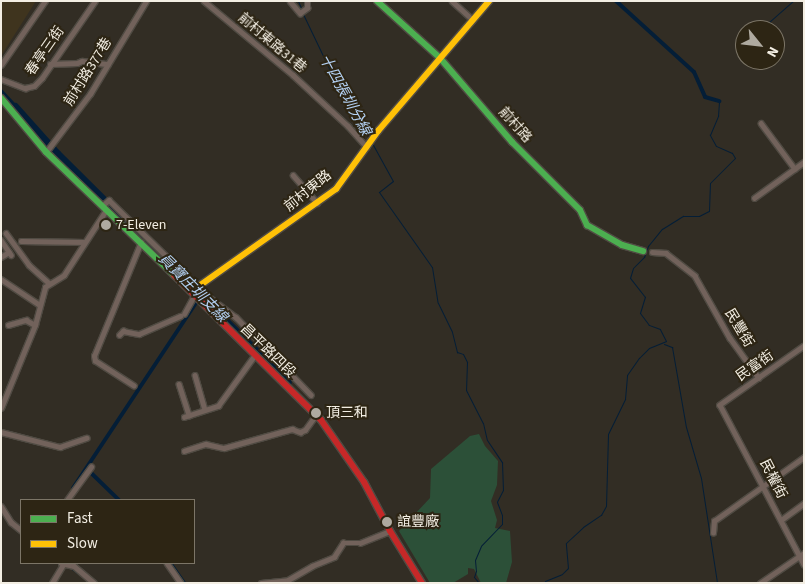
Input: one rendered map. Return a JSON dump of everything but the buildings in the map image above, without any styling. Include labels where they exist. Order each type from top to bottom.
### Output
[{"type":"street","points":[[1,65],[45,1]]},
{"type":"street","name":"春亭三街","points":[[1,79],[25,88],[34,86],[95,1]]},
{"type":"street","name":"前村路377巷","points":[[46,152],[84,103],[146,1]]},
{"type":"street","name":"前村東路31巷","points":[[204,1],[293,75],[348,126],[367,147]]},
{"type":"street","points":[[290,1],[300,13],[307,8],[307,1]]},
{"type":"street","name":"前村路","points":[[377,1],[440,58],[512,142],[580,210],[587,225],[622,245],[643,251]]},
{"type":"street","points":[[452,1],[473,20]]},
{"type":"street","name":"前村東路","points":[[199,286],[336,189],[378,131],[489,1]]},
{"type":"street","points":[[50,64],[77,63],[82,61],[108,64]]},
{"type":"street","name":"昌平路四段","points":[[1,98],[46,152],[141,242],[254,356],[316,415],[359,473],[390,531],[422,583]]},
{"type":"street","points":[[761,123],[795,169]]},
{"type":"street","points":[[754,198],[804,162]]},
{"type":"street","points":[[293,175],[317,203]]},
{"type":"street","points":[[1,408],[35,325],[45,287],[61,279],[109,200],[199,286],[205,294],[236,317],[311,395]]},
{"type":"street","points":[[6,233],[29,265],[50,283]]},
{"type":"street","points":[[1,240],[10,253],[1,257]]},
{"type":"street","points":[[21,241],[84,242]]},
{"type":"street","points":[[134,386],[95,361],[94,356],[141,242]]},
{"type":"street","name":"民豐街","points":[[652,252],[666,254],[677,260],[695,276],[730,338],[759,378]]},
{"type":"street","points":[[1,279],[40,305]]},
{"type":"street","points":[[119,335],[123,331],[139,334],[182,315],[194,296]]},
{"type":"street","points":[[8,325],[26,320],[35,325]]},
{"type":"street","name":"民富街","points":[[720,405],[804,346]]},
{"type":"street","points":[[179,384],[186,416],[218,406],[254,356]]},
{"type":"street","points":[[194,375],[205,410]]},
{"type":"street","name":"民權街","points":[[720,405],[781,520],[802,554],[804,564]]},
{"type":"street","points":[[184,450],[206,444],[224,448],[292,429],[300,432],[305,430],[316,415]]},
{"type":"street","points":[[1,432],[60,447],[86,438]]},
{"type":"street","points":[[713,533],[714,521],[804,457]]},
{"type":"street","points":[[69,499],[91,467]]},
{"type":"street","points":[[781,520],[804,503]]},
{"type":"street","points":[[1,506],[11,522],[20,529]]},
{"type":"street","points":[[260,583],[288,580],[334,557],[343,543],[360,543],[390,531]]},
{"type":"street","points":[[760,583],[802,554]]},
{"type":"street","points":[[52,583],[69,564],[94,583]]},
{"type":"street","points":[[168,564],[181,583]]},
{"type":"shaded area","points":[[1,1],[36,1],[1,56]]},
{"type":"green space","points":[[479,434],[485,446],[498,461],[497,485],[491,501],[497,520],[495,528],[510,531],[512,562],[506,583],[481,583],[474,569],[468,568],[468,574],[453,583],[430,583],[399,531],[430,498],[431,469],[470,436]]},
{"type":"waterway","name":"十四張圳分線","points":[[298,1],[302,10]]},
{"type":"waterway","points":[[616,1],[694,72],[705,97],[719,101]]},
{"type":"waterway","points":[[771,20],[793,1]]},
{"type":"waterway","name":"十四張圳分線","points":[[303,14],[337,85],[353,103],[369,138]]},
{"type":"waterway","points":[[1,91],[15,106]]},
{"type":"waterway","points":[[545,583],[545,581],[562,574],[568,568],[566,543],[583,527],[601,515],[606,506],[608,434],[625,399],[627,375],[649,348],[666,341],[660,329],[649,325],[640,313],[645,297],[630,278],[633,268],[644,257],[648,246],[662,229],[683,216],[699,216],[709,211],[710,183],[735,158],[732,153],[716,146],[710,135],[718,116],[719,101]]},
{"type":"waterway","name":"員寶庄圳支線","points":[[15,106],[57,153],[288,382]]},
{"type":"waterway","name":"十四張圳分線","points":[[372,143],[393,181],[379,192],[432,267],[438,303],[452,332],[457,352],[463,354],[467,362],[466,390],[483,423],[487,440],[502,462],[503,490],[497,502],[502,515],[502,524],[481,546],[475,560],[476,571],[474,577],[479,583]]},
{"type":"waterway","points":[[73,488],[201,295]]},
{"type":"waterway","points":[[664,344],[672,347],[686,427],[701,478],[717,583]]},
{"type":"waterway","points":[[87,469],[118,499]]},
{"type":"waterway","points":[[67,564],[90,581]]},
{"type":"waterway","points":[[171,564],[184,583]]},
{"type":"traffic: fast","points":[[377,1],[440,58],[512,142],[580,210],[587,225],[622,245],[643,251]]},
{"type":"traffic: fast","points":[[1,98],[46,152],[174,275]]},
{"type":"traffic: slow","points":[[199,286],[336,189],[378,131],[489,1]]},
{"type":"traffic: jam","points":[[174,275],[321,420],[364,482],[390,531],[422,583]]},
{"type":"place","name":"7-Eleven","points":[[106,225]]},
{"type":"place","name":"頂三和","points":[[316,413]]},
{"type":"place","name":"誼豐廠","points":[[387,522]]}]
